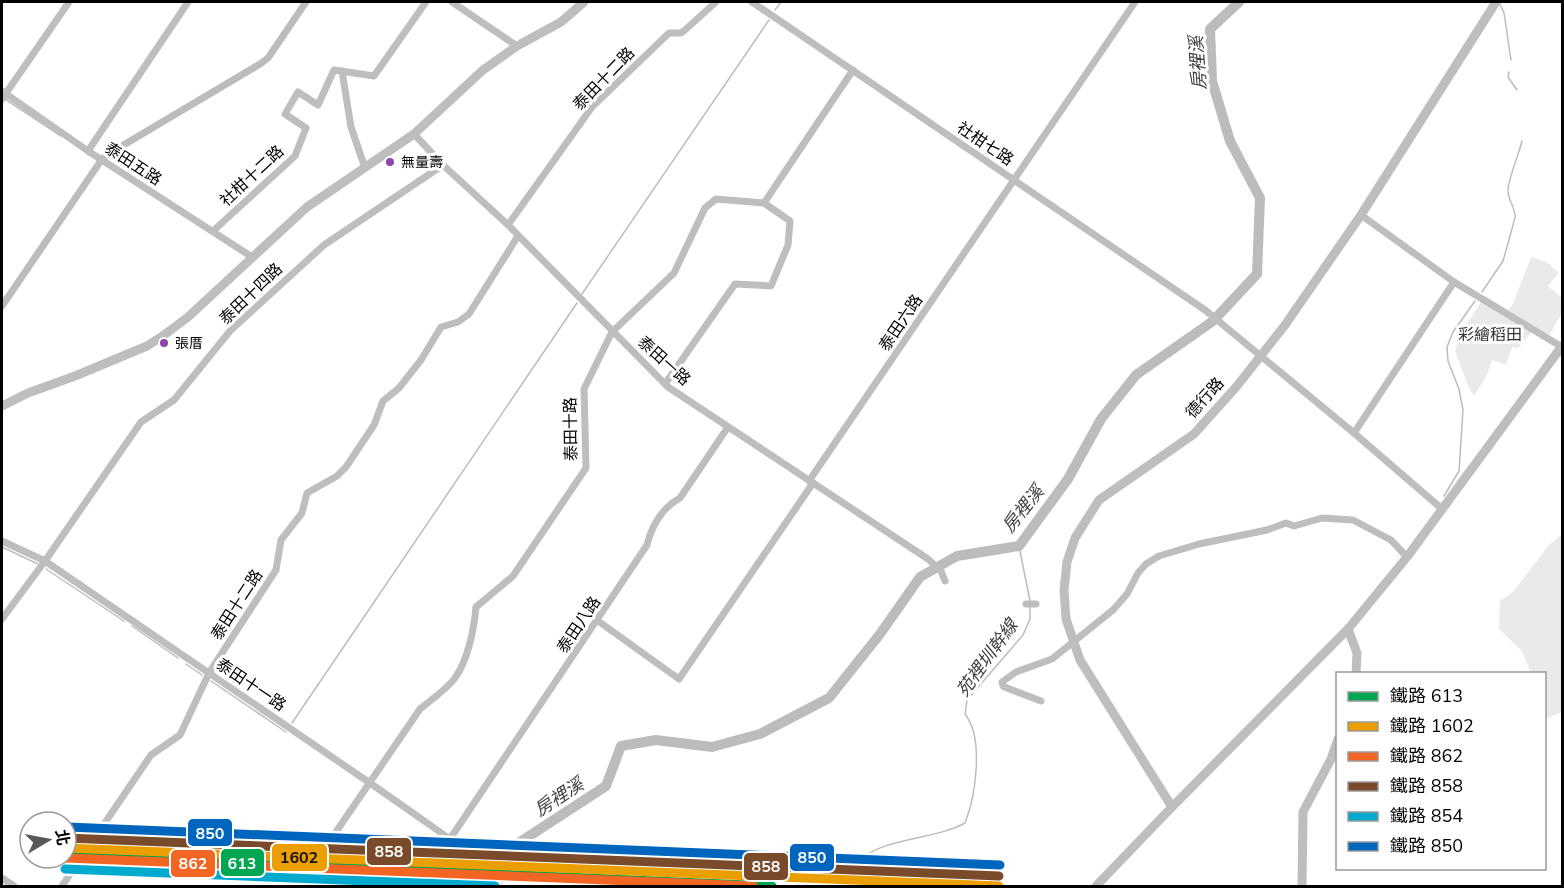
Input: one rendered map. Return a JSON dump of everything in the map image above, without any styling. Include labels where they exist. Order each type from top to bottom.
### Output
[{"type":"street","points":[[3,95],[69,2]]},
{"type":"street","points":[[88,151],[188,2]]},
{"type":"street","points":[[365,168],[351,127],[342,71],[374,76],[426,2]]},
{"type":"street","points":[[452,2],[517,46]]},
{"type":"street","points":[[2,406],[28,393],[147,346],[188,316],[307,207],[414,134],[483,70],[517,46],[561,22],[584,2]]},
{"type":"street","name":"泰田十二路","points":[[508,225],[592,107],[669,33],[681,33],[716,2]]},
{"type":"street","name":"社柑七路","points":[[752,2],[1203,309],[1354,433],[1442,509]]},
{"type":"street","name":"泰田六路","points":[[598,621],[679,679],[1135,2]]},
{"type":"street","name":"德行路","points":[[1172,807],[1080,660],[1073,642],[1066,619],[1064,590],[1067,562],[1075,538],[1099,500],[1194,434],[1261,356],[1361,215],[1496,2]]},
{"type":"street","name":"社柑十二路","points":[[213,231],[295,156],[306,128],[285,114],[298,92],[318,105],[334,70],[342,71]]},
{"type":"street","points":[[665,384],[735,284],[771,286],[788,245],[790,221],[764,203],[853,70]]},
{"type":"street","name":"泰田五路","points":[[3,95],[252,257]]},
{"type":"street","name":"泰田一路","points":[[414,134],[443,165],[508,225],[665,384],[932,562],[945,581]]},
{"type":"street","name":"泰田十四路","points":[[2,619],[141,422],[174,400],[230,332],[324,244],[443,165]]},
{"type":"street","name":"泰田十路","points":[[299,886],[420,709],[443,691],[456,676],[473,635],[476,607],[513,576],[586,468],[584,389],[612,332],[674,273],[705,208],[716,199],[764,203]]},
{"type":"street","points":[[1096,886],[1348,630],[1407,557],[1562,347],[1454,282],[1361,215]]},
{"type":"street","name":"泰田十二路","points":[[62,886],[151,755],[180,735],[209,673],[276,570],[281,540],[302,513],[307,493],[337,476],[346,467],[374,425],[383,401],[399,388],[421,360],[441,327],[458,322],[469,314],[518,237]]},
{"type":"street","points":[[1354,433],[1454,282]]},
{"type":"street","name":"泰田八路","points":[[450,839],[598,621],[647,545],[651,529],[669,504],[680,498],[728,427]]},
{"type":"street","points":[[1041,701],[1007,688],[1002,682],[1016,672],[1052,659],[1073,642],[1120,603],[1138,573],[1152,559],[1199,544],[1236,538],[1286,523],[1294,526],[1322,518],[1353,520],[1390,540],[1407,557]]},
{"type":"street","name":"泰田十一路","points":[[2,541],[45,561],[450,839]]},
{"type":"street","points":[[1026,604],[1036,604]]},
{"type":"street","points":[[1348,630],[1357,653],[1356,672]]},
{"type":"street","points":[[1302,886],[1303,812],[1331,759],[1336,745]]},
{"type":"street","points":[[2,878],[14,886]]},
{"type":"green space","name":"彩繪稻田","points":[[1531,257],[1547,262],[1559,273],[1548,286],[1562,298],[1562,313],[1548,337],[1534,329],[1518,348],[1512,347],[1506,365],[1492,360],[1486,377],[1474,396],[1455,351],[1462,331],[1485,296],[1508,310],[1513,304]]},
{"type":"green space","points":[[1562,534],[1562,712],[1546,719],[1546,672],[1531,672],[1522,651],[1499,629],[1500,601],[1514,591],[1548,546]]},
{"type":"waterway","points":[[105,156],[268,58],[306,2]]},
{"type":"waterway","points":[[775,10],[781,2]]},
{"type":"waterway","name":"房裡溪","points":[[495,886],[520,842],[606,786],[621,746],[656,740],[712,747],[760,734],[829,698],[880,634],[920,577],[957,556],[1019,546],[1068,479],[1101,419],[1136,375],[1213,321],[1257,274],[1260,198],[1230,141],[1212,81],[1210,29],[1239,2]]},
{"type":"waterway","points":[[1500,4],[1504,13],[1511,60]]},
{"type":"waterway","points":[[582,294],[769,20]]},
{"type":"waterway","points":[[1509,72],[1508,77],[1517,90]]},
{"type":"waterway","points":[[5,99],[61,136]]},
{"type":"waterway","points":[[1482,292],[1503,261],[1515,218],[1508,189],[1522,141]]},
{"type":"waterway","points":[[2,306],[100,162]]},
{"type":"waterway","points":[[1444,496],[1459,471],[1463,410],[1459,389],[1448,361],[1447,347],[1453,332],[1475,301]]},
{"type":"waterway","points":[[292,723],[577,303]]},
{"type":"waterway","name":"苑裡圳幹線","points":[[1019,546],[1030,601]]},
{"type":"waterway","points":[[2,547],[38,564]]},
{"type":"waterway","points":[[46,569],[124,621]]},
{"type":"waterway","name":"苑裡圳幹線","points":[[854,886],[858,866],[861,860],[870,853],[882,847],[965,823],[975,783],[976,767],[975,737],[965,714],[967,700],[1023,635],[1030,619],[1030,606]]},
{"type":"waterway","points":[[132,626],[178,658]]},
{"type":"waterway","points":[[186,664],[202,675]]},
{"type":"waterway","points":[[211,681],[286,732]]},
{"type":"rail line","name":"850","points":[[78,827],[1000,865]]},
{"type":"rail line","name":"858","points":[[78,838],[999,876]]},
{"type":"rail line","name":"1602","points":[[78,848],[999,886]]},
{"type":"rail line","name":"613","points":[[78,856],[772,886]]},
{"type":"rail line","name":"862","points":[[78,858],[753,886]]},
{"type":"rail line","name":"854","points":[[78,870],[495,886]]},
{"type":"place","name":"無量壽","points":[[390,162]]},
{"type":"place","name":"張厝","points":[[164,343]]}]
